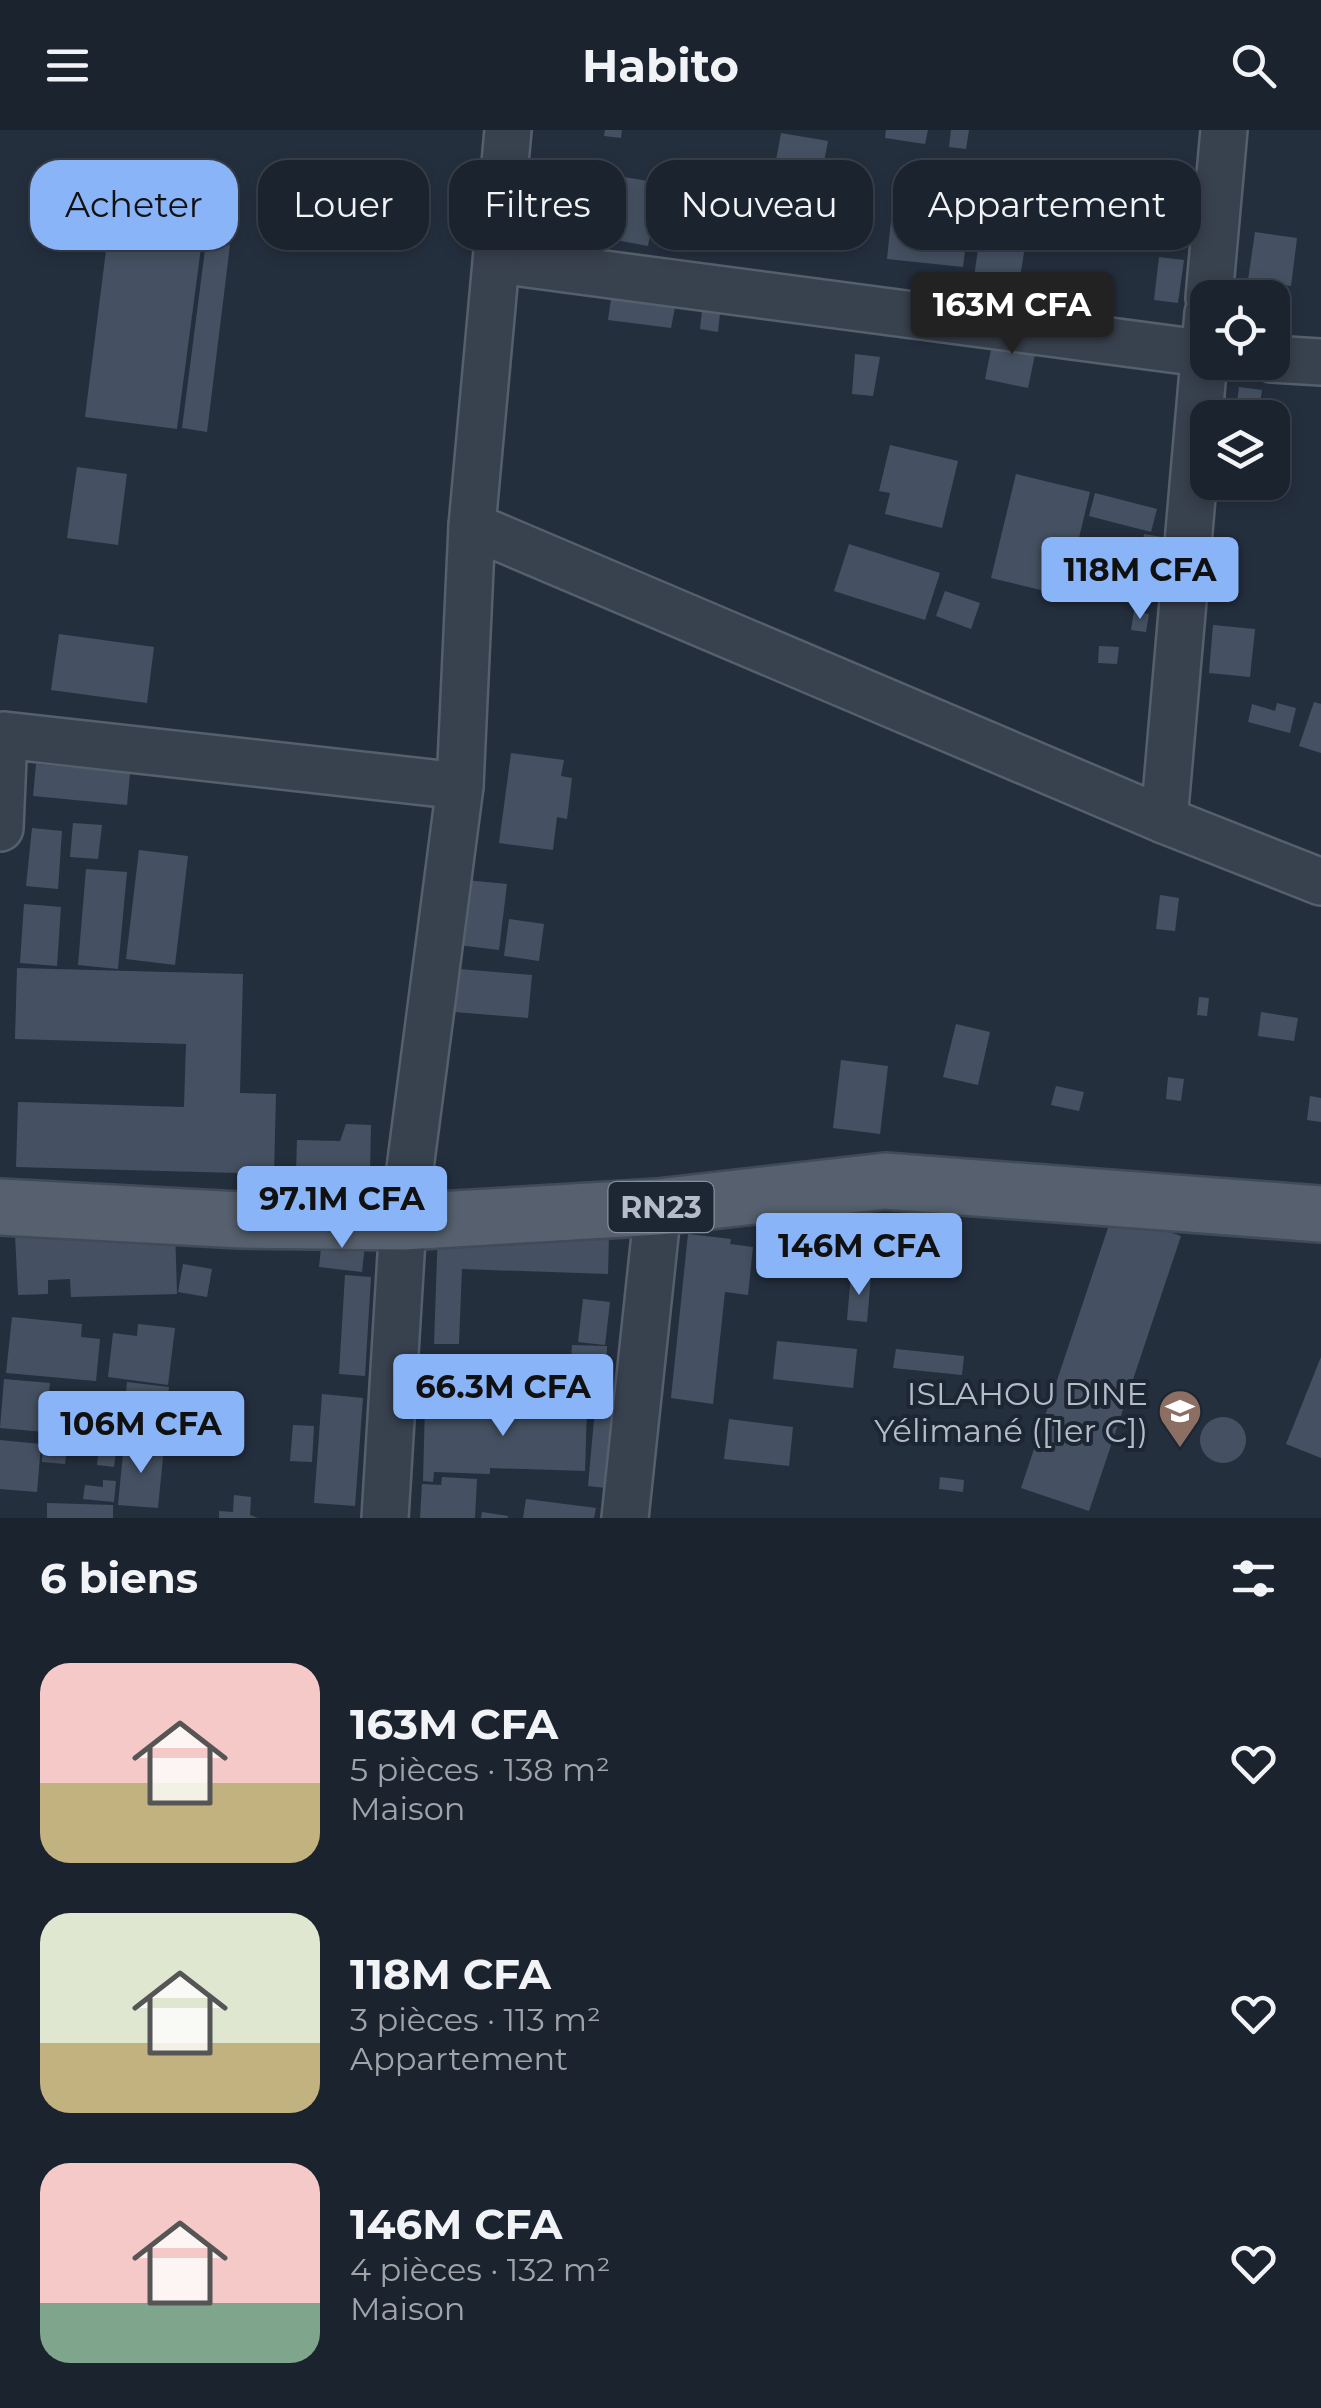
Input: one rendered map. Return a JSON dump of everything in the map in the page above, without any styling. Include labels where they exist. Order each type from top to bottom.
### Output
[{"type":"main road","name":"RN23","points":[[0,1207],[240,1220],[403,1222],[658,1207],[885,1182],[1321,1214]]},
{"type":"street","points":[[385,1518],[403,1222],[460,786],[472,526],[508,130]]},
{"type":"street","points":[[1211,280],[1224,130]]},
{"type":"street","points":[[498,260],[1190,338]]},
{"type":"street","points":[[1290,360],[1321,362]]},
{"type":"street","points":[[1164,820],[1202,380]]},
{"type":"street","points":[[472,526],[1164,820],[1321,882]]},
{"type":"street","points":[[0,828],[4,736],[460,786]]},
{"type":"street","points":[[626,1518],[658,1207]]},
{"type":"building","points":[[605,130],[622,130],[621,138],[604,136]]},
{"type":"building","points":[[886,130],[928,130],[925,144],[885,138]]},
{"type":"building","points":[[951,130],[969,130],[966,149],[949,147]]},
{"type":"building","points":[[781,133],[828,141],[824,160],[776,160]]},
{"type":"building","points":[[626,177],[646,181],[646,246],[626,242]]},
{"type":"building","points":[[892,211],[893,250],[965,250],[963,267],[887,259]]},
{"type":"building","points":[[1255,232],[1297,238],[1291,286],[1290,280],[1248,280]]},
{"type":"building","points":[[106,250],[201,250],[177,429],[85,417]]},
{"type":"building","points":[[205,250],[229,250],[207,432],[182,428]]},
{"type":"building","points":[[978,250],[1024,250],[1019,284],[974,277]]},
{"type":"building","points":[[1159,257],[1184,260],[1178,303],[1154,300]]},
{"type":"building","points":[[611,299],[675,307],[671,328],[608,320]]},
{"type":"building","points":[[702,311],[720,313],[718,332],[700,329]]},
{"type":"building","points":[[996,326],[1039,335],[1028,388],[985,379]]},
{"type":"building","points":[[855,354],[880,357],[873,396],[852,394]]},
{"type":"building","points":[[1239,387],[1262,390],[1261,400],[1237,400]]},
{"type":"building","points":[[890,445],[958,461],[942,528],[885,514],[890,493],[879,491]]},
{"type":"building","points":[[77,467],[127,474],[118,545],[67,538]]},
{"type":"building","points":[[1016,474],[1090,492],[1065,596],[991,578]]},
{"type":"building","points":[[1095,493],[1157,509],[1151,532],[1089,516]]},
{"type":"building","points":[[1144,534],[1162,537],[1153,584],[1135,580]]},
{"type":"building","points":[[849,544],[940,573],[925,620],[834,591]]},
{"type":"building","points":[[945,591],[980,603],[971,629],[936,616]]},
{"type":"building","points":[[1134,611],[1149,614],[1146,632],[1131,630]]},
{"type":"building","points":[[1213,625],[1255,629],[1250,677],[1209,673]]},
{"type":"building","points":[[59,634],[154,647],[147,703],[51,690]]},
{"type":"building","points":[[1099,646],[1119,647],[1117,664],[1098,663]]},
{"type":"building","points":[[1314,702],[1321,704],[1321,753],[1299,746]]},
{"type":"building","points":[[1277,703],[1296,708],[1290,733],[1248,722],[1252,704],[1275,711]]},
{"type":"building","points":[[511,753],[564,760],[561,776],[572,778],[567,819],[557,817],[553,850],[499,843]]},
{"type":"building","points":[[36,764],[130,773],[127,805],[33,796]]},
{"type":"building","points":[[73,823],[102,825],[98,859],[70,857]]},
{"type":"building","points":[[32,828],[62,831],[58,889],[26,886]]},
{"type":"building","points":[[139,850],[188,856],[175,965],[126,959]]},
{"type":"building","points":[[86,869],[127,872],[118,969],[78,965]]},
{"type":"building","points":[[465,880],[507,884],[499,950],[458,945]]},
{"type":"building","points":[[1160,895],[1179,898],[1175,931],[1156,929]]},
{"type":"building","points":[[24,904],[61,907],[57,966],[20,963]]},
{"type":"building","points":[[509,919],[544,924],[539,961],[504,956]]},
{"type":"building","points":[[17,968],[243,974],[240,1093],[276,1094],[274,1174],[16,1167],[18,1102],[184,1107],[186,1044],[15,1039]]},
{"type":"building","points":[[459,969],[532,975],[528,1018],[455,1012]]},
{"type":"building","points":[[1199,997],[1209,998],[1207,1016],[1197,1015]]},
{"type":"building","points":[[1261,1012],[1298,1018],[1294,1041],[1258,1036]]},
{"type":"building","points":[[956,1024],[990,1032],[978,1085],[943,1077]]},
{"type":"building","points":[[841,1060],[888,1066],[880,1134],[833,1128]]},
{"type":"building","points":[[1168,1077],[1184,1079],[1181,1101],[1166,1099]]},
{"type":"building","points":[[1056,1086],[1084,1092],[1079,1111],[1051,1105]]},
{"type":"building","points":[[1310,1096],[1321,1098],[1321,1122],[1307,1120]]},
{"type":"building","points":[[346,1124],[371,1125],[370,1174],[296,1172],[297,1140],[340,1141]]},
{"type":"building","points":[[802,1203],[831,1207],[827,1239],[797,1234]]},
{"type":"building","points":[[1113,1213],[1181,1236],[1089,1511],[1021,1488]]},
{"type":"building","points":[[175,1228],[177,1294],[71,1297],[70,1279],[48,1280],[48,1294],[18,1295],[15,1234]]},
{"type":"building","points":[[323,1230],[366,1235],[362,1272],[319,1267]]},
{"type":"building","points":[[438,1230],[609,1236],[608,1274],[462,1269],[459,1344],[434,1344]]},
{"type":"building","points":[[688,1234],[731,1239],[730,1244],[753,1247],[748,1295],[725,1292],[713,1404],[671,1398]]},
{"type":"building","points":[[183,1264],[212,1269],[207,1297],[178,1292]]},
{"type":"building","points":[[851,1274],[871,1276],[867,1322],[847,1320]]},
{"type":"building","points":[[345,1275],[371,1277],[365,1376],[339,1374]]},
{"type":"building","points":[[583,1299],[610,1302],[605,1345],[578,1342]]},
{"type":"building","points":[[12,1317],[82,1324],[81,1337],[100,1339],[96,1381],[6,1373]]},
{"type":"building","points":[[138,1324],[175,1328],[168,1385],[108,1377],[113,1333],[137,1336]]},
{"type":"building","points":[[777,1341],[857,1349],[853,1388],[773,1379]]},
{"type":"building","points":[[572,1345],[607,1346],[605,1402],[568,1399]]},
{"type":"building","points":[[896,1349],[964,1356],[962,1375],[893,1368]]},
{"type":"building","points":[[1321,1357],[1321,1458],[1286,1444]]},
{"type":"building","points":[[482,1374],[549,1376],[548,1402],[481,1399]]},
{"type":"building","points":[[4,1379],[50,1383],[45,1432],[0,1428]]},
{"type":"building","points":[[127,1382],[169,1387],[162,1441],[121,1435]]},
{"type":"building","points":[[322,1394],[363,1398],[355,1506],[314,1503]]},
{"type":"building","points":[[104,1402],[122,1404],[118,1434],[100,1432]]},
{"type":"building","points":[[425,1403],[587,1408],[585,1471],[490,1468],[490,1474],[434,1472],[433,1482],[423,1481]]},
{"type":"building","points":[[595,1409],[622,1411],[615,1489],[588,1486]]},
{"type":"building","points":[[1223,1417],[1239,1424],[1246,1440],[1239,1456],[1223,1463],[1207,1456],[1200,1440],[1207,1424]]},
{"type":"building","points":[[729,1419],[793,1427],[789,1466],[724,1459]]},
{"type":"building","points":[[293,1425],[314,1426],[312,1462],[290,1461]]},
{"type":"building","points":[[100,1437],[118,1439],[114,1467],[97,1465]]},
{"type":"building","points":[[0,1440],[41,1444],[37,1492],[0,1489]]},
{"type":"building","points":[[124,1443],[164,1447],[158,1508],[118,1505]]},
{"type":"building","points":[[43,1445],[67,1447],[65,1464],[42,1462]]},
{"type":"building","points":[[442,1477],[477,1479],[475,1518],[420,1518],[422,1484],[441,1485]]},
{"type":"building","points":[[940,1477],[964,1480],[963,1492],[939,1489]]},
{"type":"building","points":[[103,1480],[116,1481],[114,1502],[83,1499],[85,1485],[103,1487]]},
{"type":"building","points":[[234,1495],[251,1497],[250,1515],[258,1518],[219,1518],[219,1511],[233,1512]]},
{"type":"building","points":[[526,1499],[596,1508],[594,1518],[523,1518]]},
{"type":"building","points":[[47,1503],[113,1505],[113,1518],[47,1518]]},
{"type":"building","points":[[482,1512],[508,1516],[508,1518],[481,1518]]},
{"type":"place","name":"ISLAHOU DINE Yélimané ([1er C])","points":[[1180,1449]]}]
